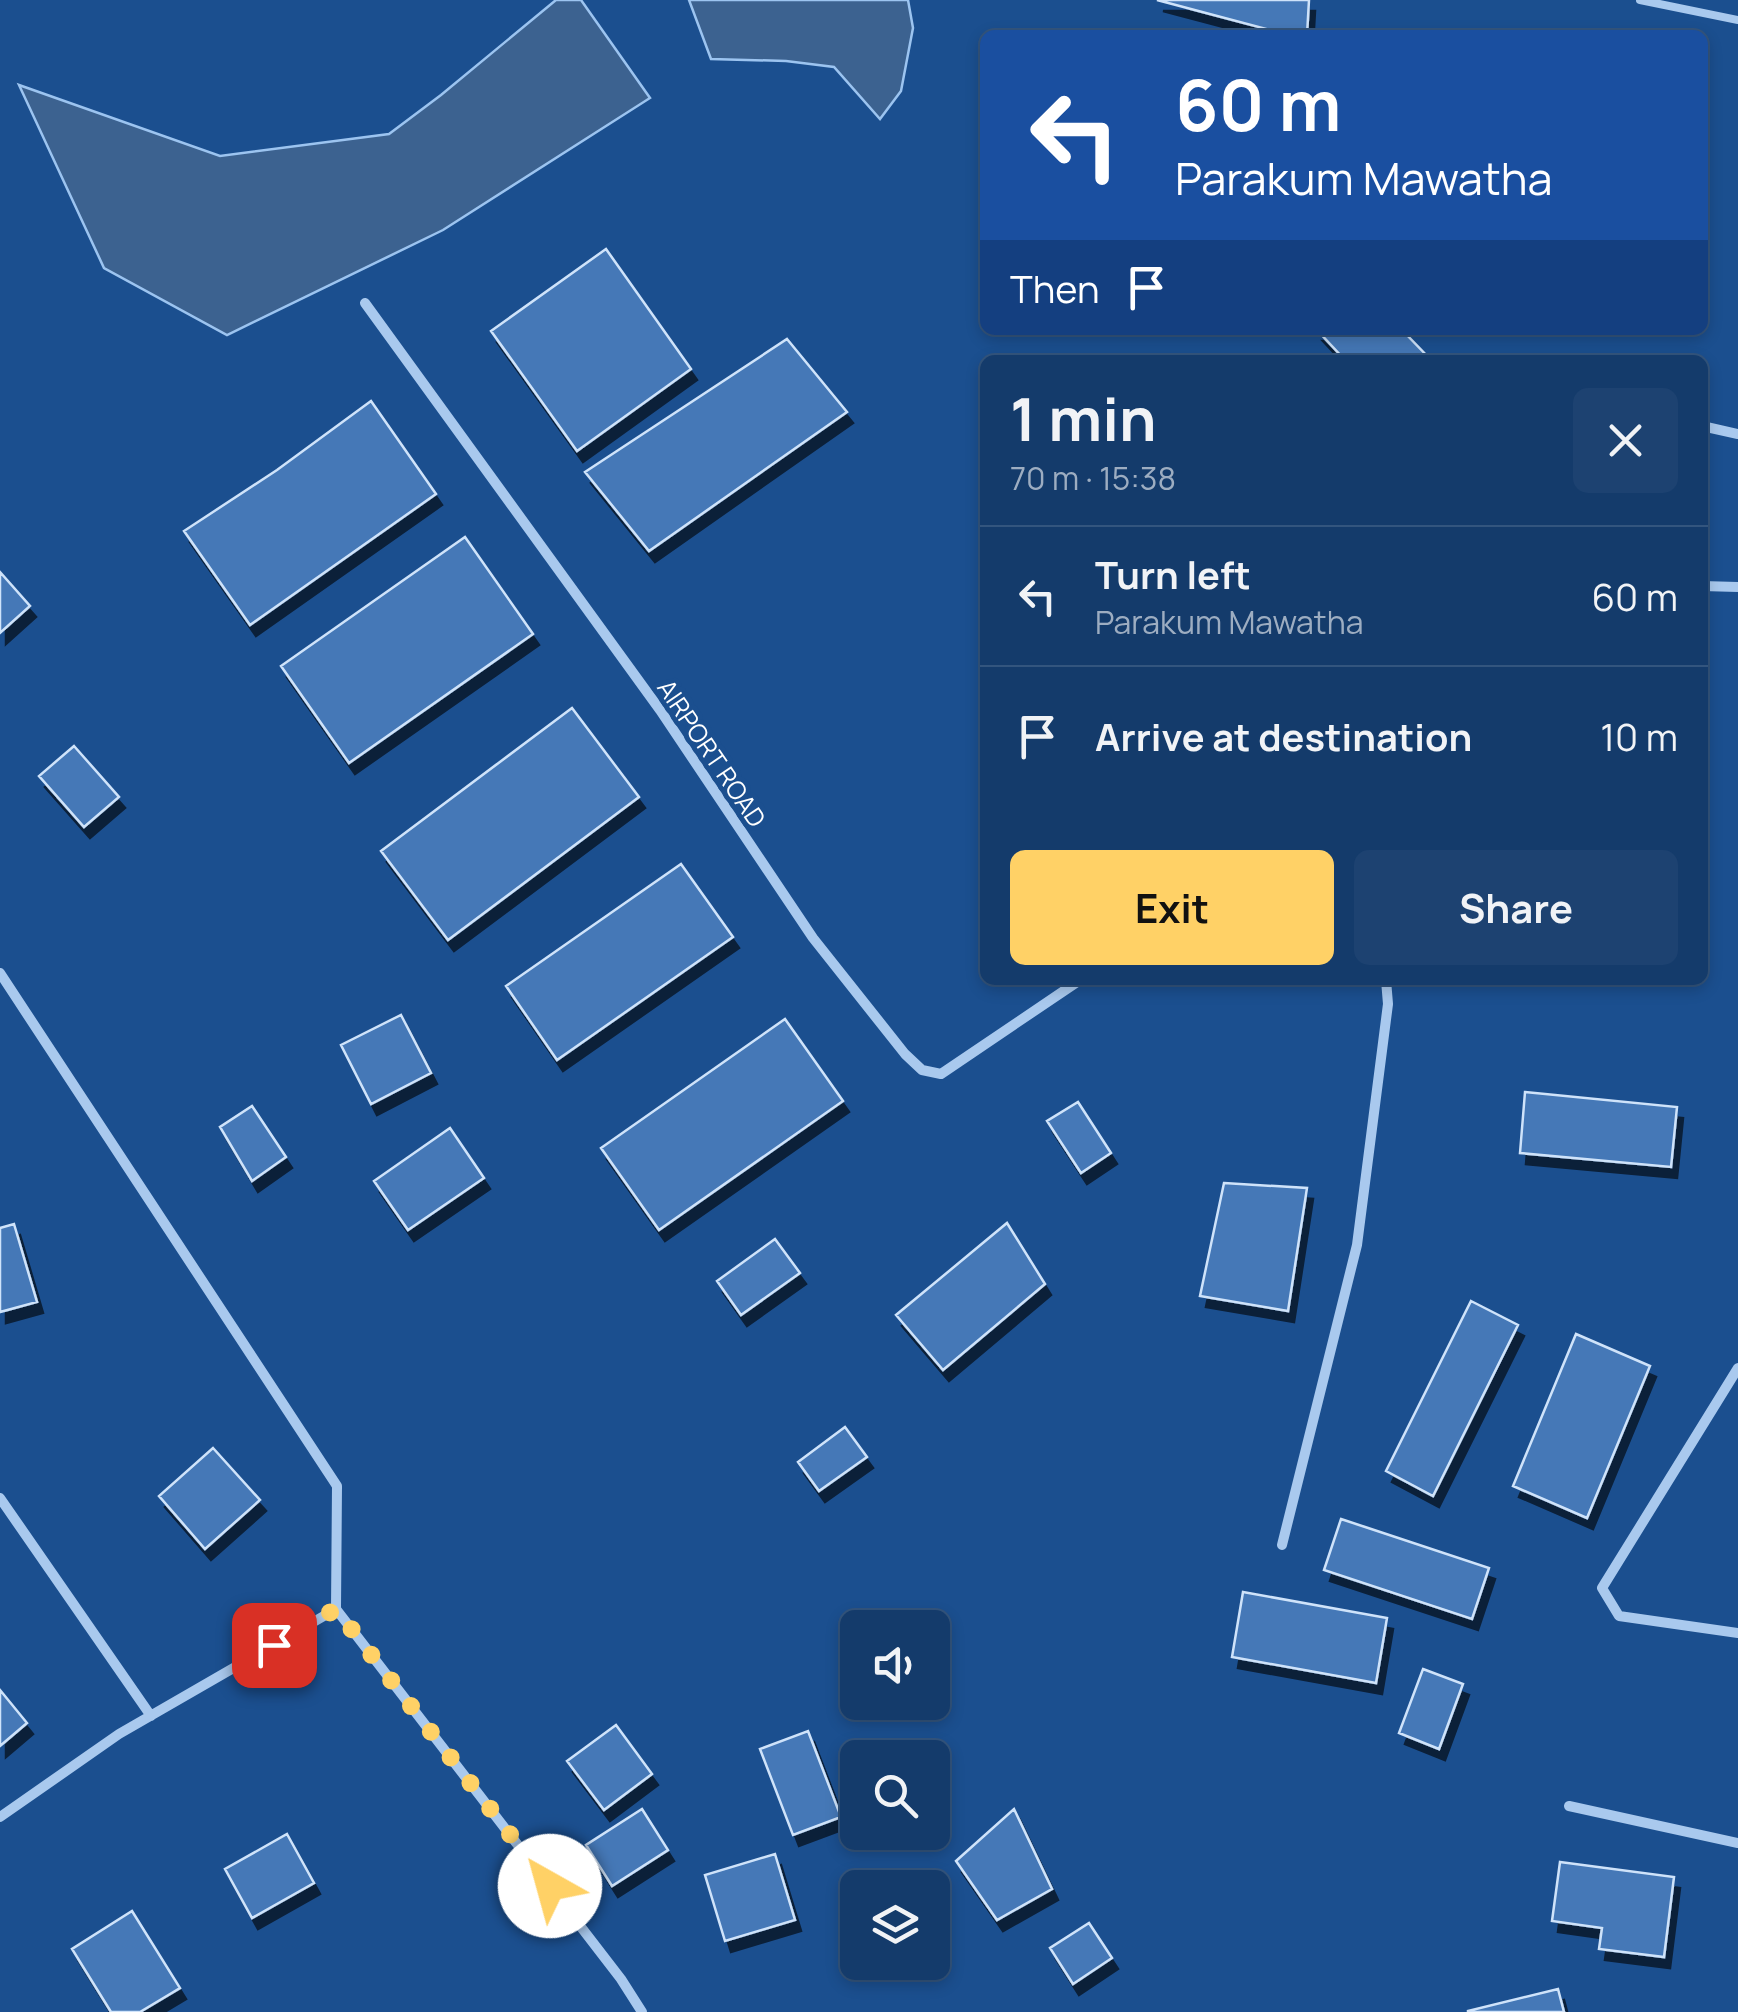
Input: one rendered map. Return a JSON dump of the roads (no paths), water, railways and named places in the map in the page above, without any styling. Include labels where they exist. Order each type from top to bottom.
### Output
[{"type":"street","name":"AIRPORT ROAD","points":[[365,302],[660,710],[814,938],[905,1054],[922,1070],[942,1074],[1073,985]]},
{"type":"street","points":[[1708,427],[1738,434]]},
{"type":"street","points":[[1708,586],[1738,587]]},
{"type":"street","points":[[0,973],[337,1486],[336,1609],[622,1979],[642,2012]]},
{"type":"street","points":[[1282,1545],[1357,1245],[1388,1004],[1386,985]]},
{"type":"street","points":[[1738,1368],[1602,1588],[1619,1616],[1738,1633]]},
{"type":"street","points":[[0,1498],[151,1716]]},
{"type":"street","points":[[0,1817],[119,1734],[336,1609]]},
{"type":"street","points":[[1569,1806],[1738,1843]]},
{"type":"lane","points":[[1640,0],[1738,20]]},
{"type":"water","points":[[556,0],[581,0],[650,98],[443,230],[227,335],[104,268],[19,85],[220,156],[389,134]]},
{"type":"water","points":[[689,0],[908,0],[913,28],[901,91],[880,119],[834,67],[711,59]]}]
